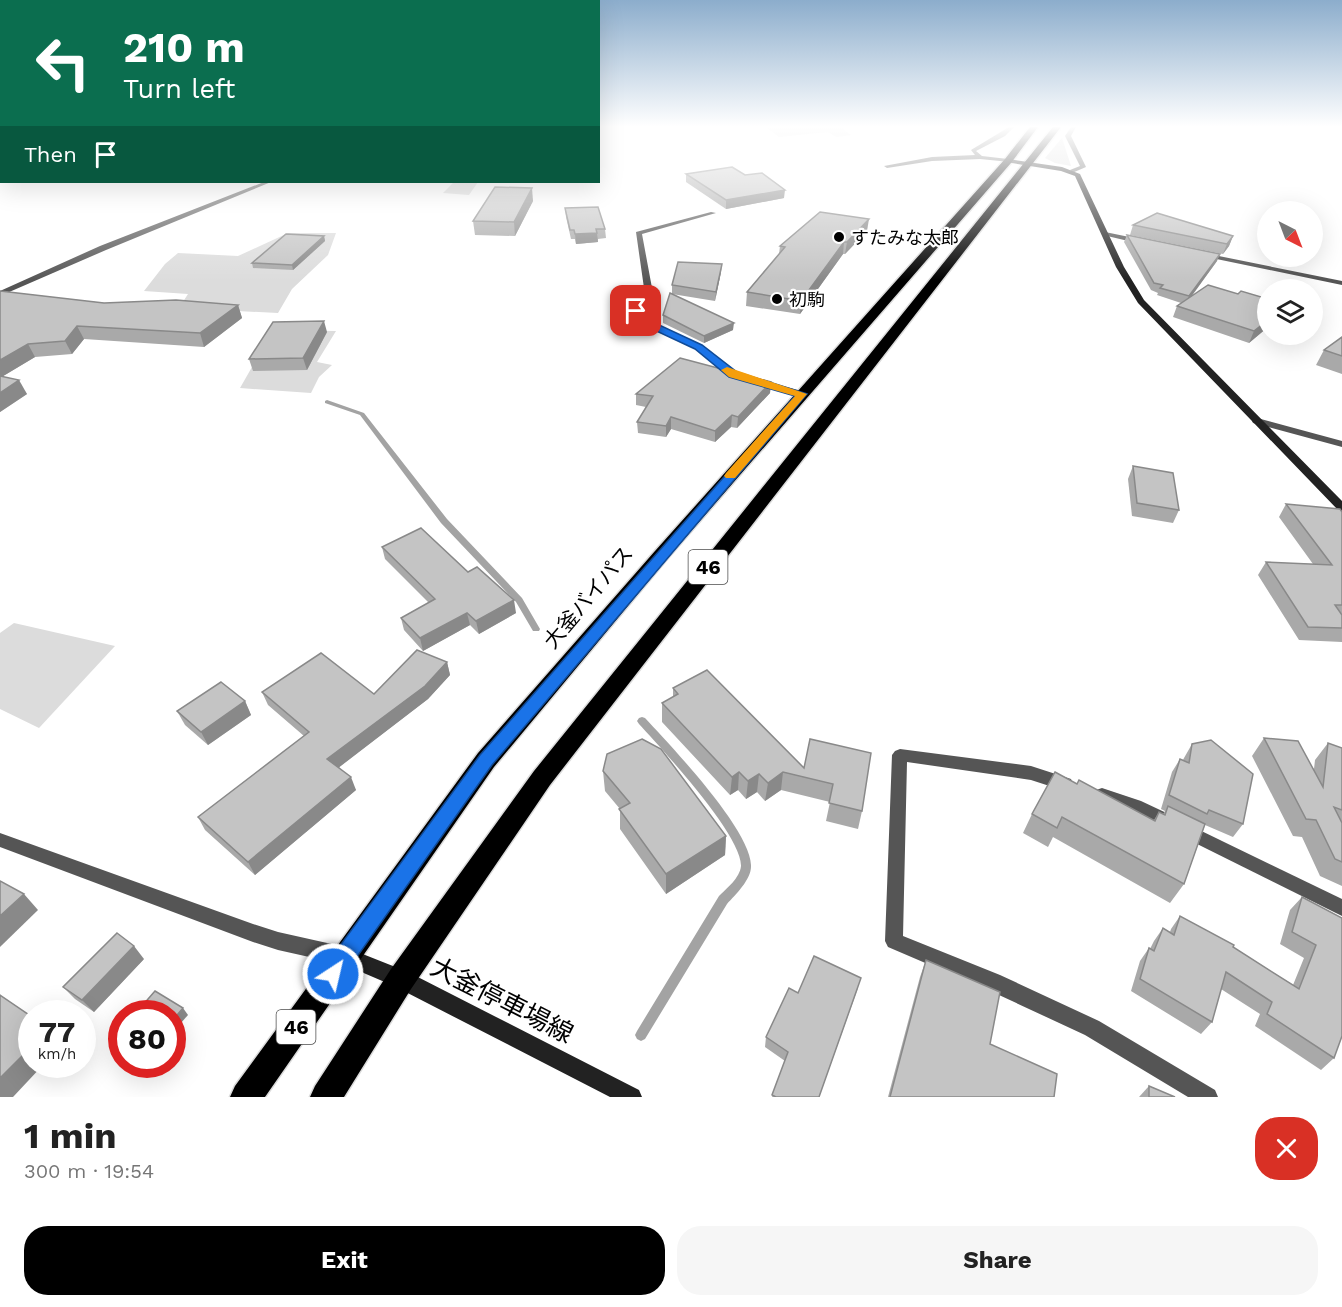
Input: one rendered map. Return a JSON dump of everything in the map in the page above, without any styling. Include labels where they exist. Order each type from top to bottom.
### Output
[{"type":"highway","name":"大釜バイパス","points":[[246,1097],[486,760],[802,394],[993,178]]},
{"type":"highway","name":"46","points":[[326,1097],[401,979],[542,778],[1016,178]]},
{"type":"street","points":[[1079,178],[1120,267],[1141,301],[1342,508]]},
{"type":"street","points":[[0,294],[103,248],[266,183]]},
{"type":"street","points":[[713,213],[638,233],[648,288],[634,313],[641,320],[699,347],[733,374],[802,394]]},
{"type":"street","points":[[1105,234],[1152,244]]},
{"type":"street","points":[[1198,254],[1342,284]]},
{"type":"street","points":[[1257,421],[1342,444]]},
{"type":"street","points":[[1209,1097],[1092,1028],[993,982],[894,941],[900,756],[1031,773],[1135,806],[1342,908]]},
{"type":"street","points":[[0,840],[261,936],[345,956]]},
{"type":"street","name":"大釜停車場線","points":[[345,956],[401,979],[632,1097]]},
{"type":"shaded area","points":[[453,183],[477,183],[469,195],[443,193]]},
{"type":"shaded area","points":[[288,233],[336,233],[328,255],[292,289],[278,313],[179,308],[188,294],[144,291],[165,264],[178,253],[238,256]]},
{"type":"shaded area","points":[[273,330],[336,331],[317,362],[332,365],[319,377],[311,393],[240,388]]},
{"type":"shaded area","points":[[14,623],[115,646],[39,728],[0,709],[0,633]]},
{"type":"building","points":[[692,178],[769,178],[785,190],[726,200]]},
{"type":"building","points":[[495,187],[532,188],[514,222],[473,221]]},
{"type":"building","points":[[598,207],[605,229],[596,229],[597,233],[575,234],[574,230],[570,230],[565,208]]},
{"type":"building","points":[[820,212],[869,219],[847,242],[844,242],[801,301],[747,292],[785,247],[780,246]]},
{"type":"building","points":[[1157,213],[1233,236],[1227,244],[1133,225]]},
{"type":"building","points":[[286,234],[324,236],[292,265],[252,263]]},
{"type":"building","points":[[1127,235],[1220,254],[1189,296],[1160,288],[1163,285],[1154,283]]},
{"type":"building","points":[[678,262],[722,264],[716,292],[672,285]]},
{"type":"building","points":[[1208,285],[1238,294],[1241,291],[1257,296],[1257,329],[1254,331],[1177,306]]},
{"type":"building","points":[[0,291],[104,303],[176,300],[238,305],[200,333],[77,326],[65,341],[28,344],[0,360]]},
{"type":"building","points":[[670,293],[734,323],[704,336],[663,315]]},
{"type":"building","points":[[324,321],[303,358],[249,359],[273,322]]},
{"type":"building","points":[[1342,337],[1342,356],[1324,350]]},
{"type":"building","points":[[680,358],[771,382],[738,417],[732,415],[715,431],[671,417],[666,426],[637,422],[653,396],[636,394]]},
{"type":"building","points":[[0,376],[19,380],[0,393]]},
{"type":"building","points":[[1133,466],[1173,473],[1179,510],[1137,503]]},
{"type":"building","points":[[1286,504],[1340,509],[1342,512],[1342,605],[1335,605],[1342,615],[1342,628],[1308,627],[1266,562],[1332,565]]},
{"type":"building","points":[[421,528],[468,572],[477,567],[514,600],[476,621],[467,613],[420,638],[401,618],[435,599],[382,547]]},
{"type":"building","points":[[417,650],[447,662],[425,686],[327,759],[351,777],[248,862],[198,817],[309,732],[262,692],[321,653],[374,694]]},
{"type":"building","points":[[707,670],[804,768],[810,739],[871,753],[862,811],[829,803],[833,784],[783,772],[768,783],[759,774],[748,781],[739,772],[732,777],[662,703],[678,694],[673,688]]},
{"type":"building","points":[[221,682],[245,701],[201,732],[177,711]]},
{"type":"building","points":[[1264,738],[1298,741],[1323,787],[1328,743],[1342,748],[1342,810],[1334,807],[1342,823],[1342,862],[1335,859],[1316,820],[1306,819]]},
{"type":"building","points":[[642,739],[661,749],[726,836],[666,874],[619,809],[630,803],[603,771],[607,754]]},
{"type":"building","points":[[1211,740],[1253,774],[1243,824],[1209,810],[1207,814],[1169,795],[1180,759],[1189,763],[1192,744]]},
{"type":"building","points":[[1055,772],[1077,784],[1079,780],[1155,821],[1159,812],[1165,815],[1168,806],[1205,824],[1184,884],[1062,817],[1057,828],[1032,814]]},
{"type":"building","points":[[0,881],[24,894],[0,916]]},
{"type":"building","points":[[1302,897],[1342,918],[1342,1036],[1334,1058],[1267,1014],[1272,1002],[1226,972],[1212,1022],[1140,979],[1149,948],[1154,951],[1163,928],[1174,935],[1180,916],[1234,945],[1233,947],[1299,989],[1316,945],[1292,932]]},
{"type":"building","points":[[117,933],[134,946],[82,1000],[63,987]]},
{"type":"building","points":[[814,956],[861,978],[819,1097],[776,1097],[772,1095],[788,1052],[766,1037],[789,988],[798,993]]},
{"type":"building","points":[[926,960],[1000,992],[990,1044],[1057,1074],[1054,1097],[890,1097]]},
{"type":"building","points":[[155,991],[170,1000],[147,1000]]},
{"type":"building","points":[[0,995],[18,1007],[18,1060],[0,1078]]},
{"type":"building","points":[[1149,1086],[1175,1097],[1149,1097]]},
{"type":"waterway","points":[[327,402],[362,414],[444,521],[519,600],[536,629]]},
{"type":"waterway","points":[[641,1035],[723,900],[740,880],[746,866],[743,852],[720,814],[642,721]]},
{"type":"slow traffic","points":[[727,370],[733,374],[802,394],[730,476]]},
{"type":"place","name":"すたみな太郎","points":[[839,237]]},
{"type":"place","name":"初駒","points":[[777,299]]},
{"type":"route","points":[[333,974],[486,760],[802,394],[733,374],[699,347],[641,320],[634,313],[636,311]]}]
